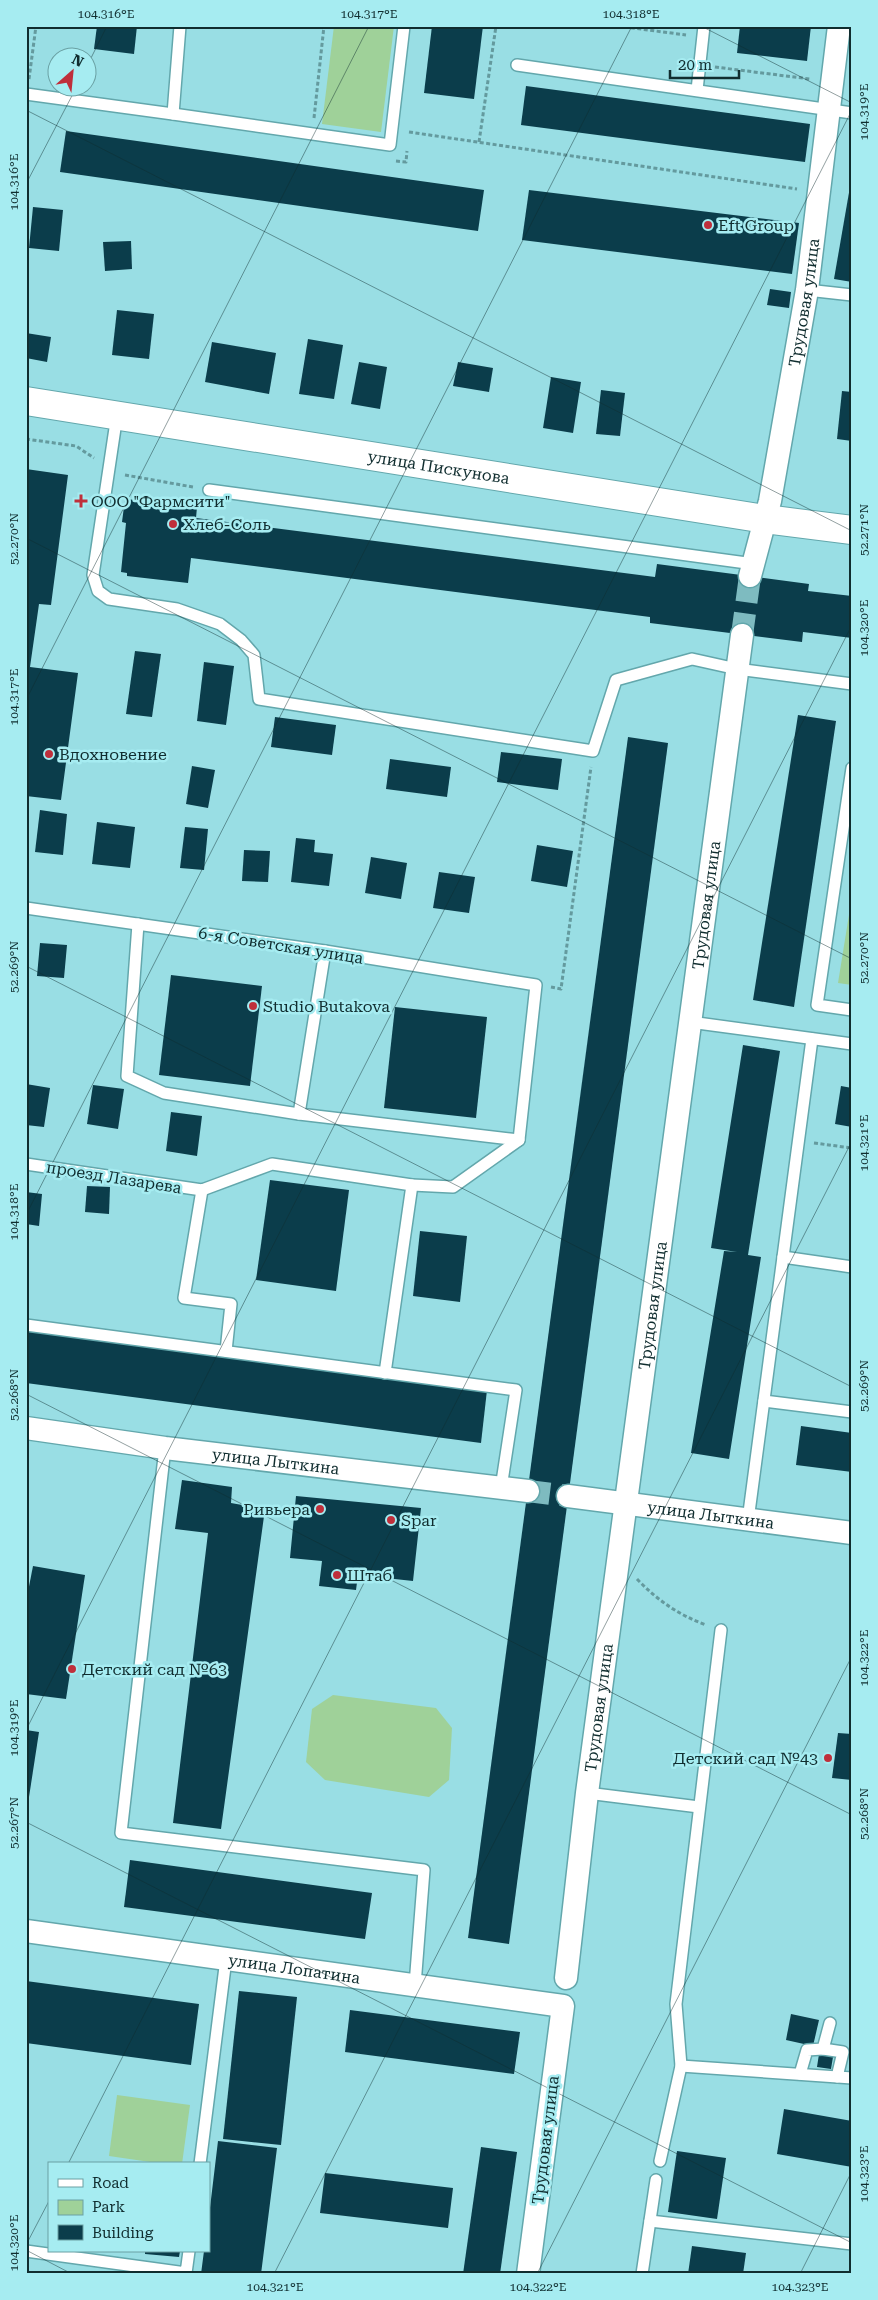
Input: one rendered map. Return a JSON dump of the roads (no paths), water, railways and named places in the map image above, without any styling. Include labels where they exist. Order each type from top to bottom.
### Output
[{"type":"main road","name":"улица Пискунова","points":[[26,401],[765,519],[852,530]]},
{"type":"street","name":"Трудовая улица","points":[[752,570],[765,519],[807,290],[839,26]]},
{"type":"street","name":"Трудовая улица","points":[[566,1978],[587,1794],[742,635]]},
{"type":"street","name":"улица Лыткина","points":[[26,1428],[166,1448],[528,1491]]},
{"type":"street","name":"улица Лыткина","points":[[568,1496],[852,1533]]},
{"type":"street","name":"улица Лопатина","points":[[26,1931],[562,2006]]},
{"type":"street","name":"Трудовая улица","points":[[531,2272],[562,2006]]},
{"type":"lane","points":[[173,114],[180,26]]},
{"type":"lane","points":[[27,94],[390,146],[404,26]]},
{"type":"lane","points":[[697,90],[704,32]]},
{"type":"lane","points":[[517,65],[852,113]]},
{"type":"lane","points":[[807,290],[852,295]]},
{"type":"lane","points":[[117,415],[93,575],[98,591],[110,599],[177,609],[220,624],[241,640],[254,655],[258,699],[593,751],[616,680],[692,659],[738,669],[852,684]]},
{"type":"lane","points":[[209,490],[752,570]]},
{"type":"lane","points":[[852,768],[817,1004],[852,1010]]},
{"type":"lane","name":"6-я Советская улица","points":[[26,908],[325,951],[536,985],[519,1140]]},
{"type":"lane","points":[[138,924],[127,1076],[164,1093],[299,1114],[519,1140]]},
{"type":"lane","points":[[299,1114],[325,951]]},
{"type":"lane","points":[[690,1022],[852,1044]]},
{"type":"lane","points":[[748,1520],[812,1039]]},
{"type":"lane","points":[[226,1351],[231,1304],[184,1298],[202,1190],[272,1164],[412,1185],[453,1186],[519,1140]]},
{"type":"lane","name":"проезд Лазарева","points":[[26,1164],[202,1190]]},
{"type":"lane","points":[[385,1373],[412,1185]]},
{"type":"lane","points":[[783,1257],[852,1267]]},
{"type":"lane","points":[[26,1325],[516,1390],[501,1488]]},
{"type":"lane","points":[[764,1401],[852,1412]]},
{"type":"lane","points":[[166,1448],[121,1833],[424,1870],[415,1985]]},
{"type":"lane","points":[[660,2161],[680,2066],[676,2004],[721,1630]]},
{"type":"lane","points":[[587,1794],[699,1807]]},
{"type":"lane","points":[[200,2162],[226,1959]]},
{"type":"lane","points":[[823,2049],[830,2023]]},
{"type":"lane","points":[[800,2074],[807,2050],[823,2049],[843,2052],[837,2077]]},
{"type":"lane","points":[[680,2066],[852,2078]]},
{"type":"lane","points":[[642,2274],[656,2180]]},
{"type":"lane","points":[[650,2220],[852,2244]]},
{"type":"lane","points":[[26,2251],[186,2273],[189,2252]]},
{"type":"tunnel","points":[[742,635],[750,576]]},
{"type":"tunnel","points":[[528,1491],[568,1496]]},
{"type":"place","name":"Eft Group","points":[[708,225]]},
{"type":"place","name":"ООО \"Фармсити\"","points":[[81,501]]},
{"type":"place","name":"Хлеб-Соль","points":[[173,524]]},
{"type":"place","name":"Вдохновение","points":[[49,754]]},
{"type":"place","name":"Studio Butakova","points":[[253,1006]]},
{"type":"place","name":"Ривьера","points":[[320,1509]]},
{"type":"place","name":"Spar","points":[[391,1520]]},
{"type":"place","name":"Штаб","points":[[337,1575]]},
{"type":"place","name":"Детский сад №63","points":[[72,1669]]},
{"type":"place","name":"Детский сад №43","points":[[828,1758]]}]
